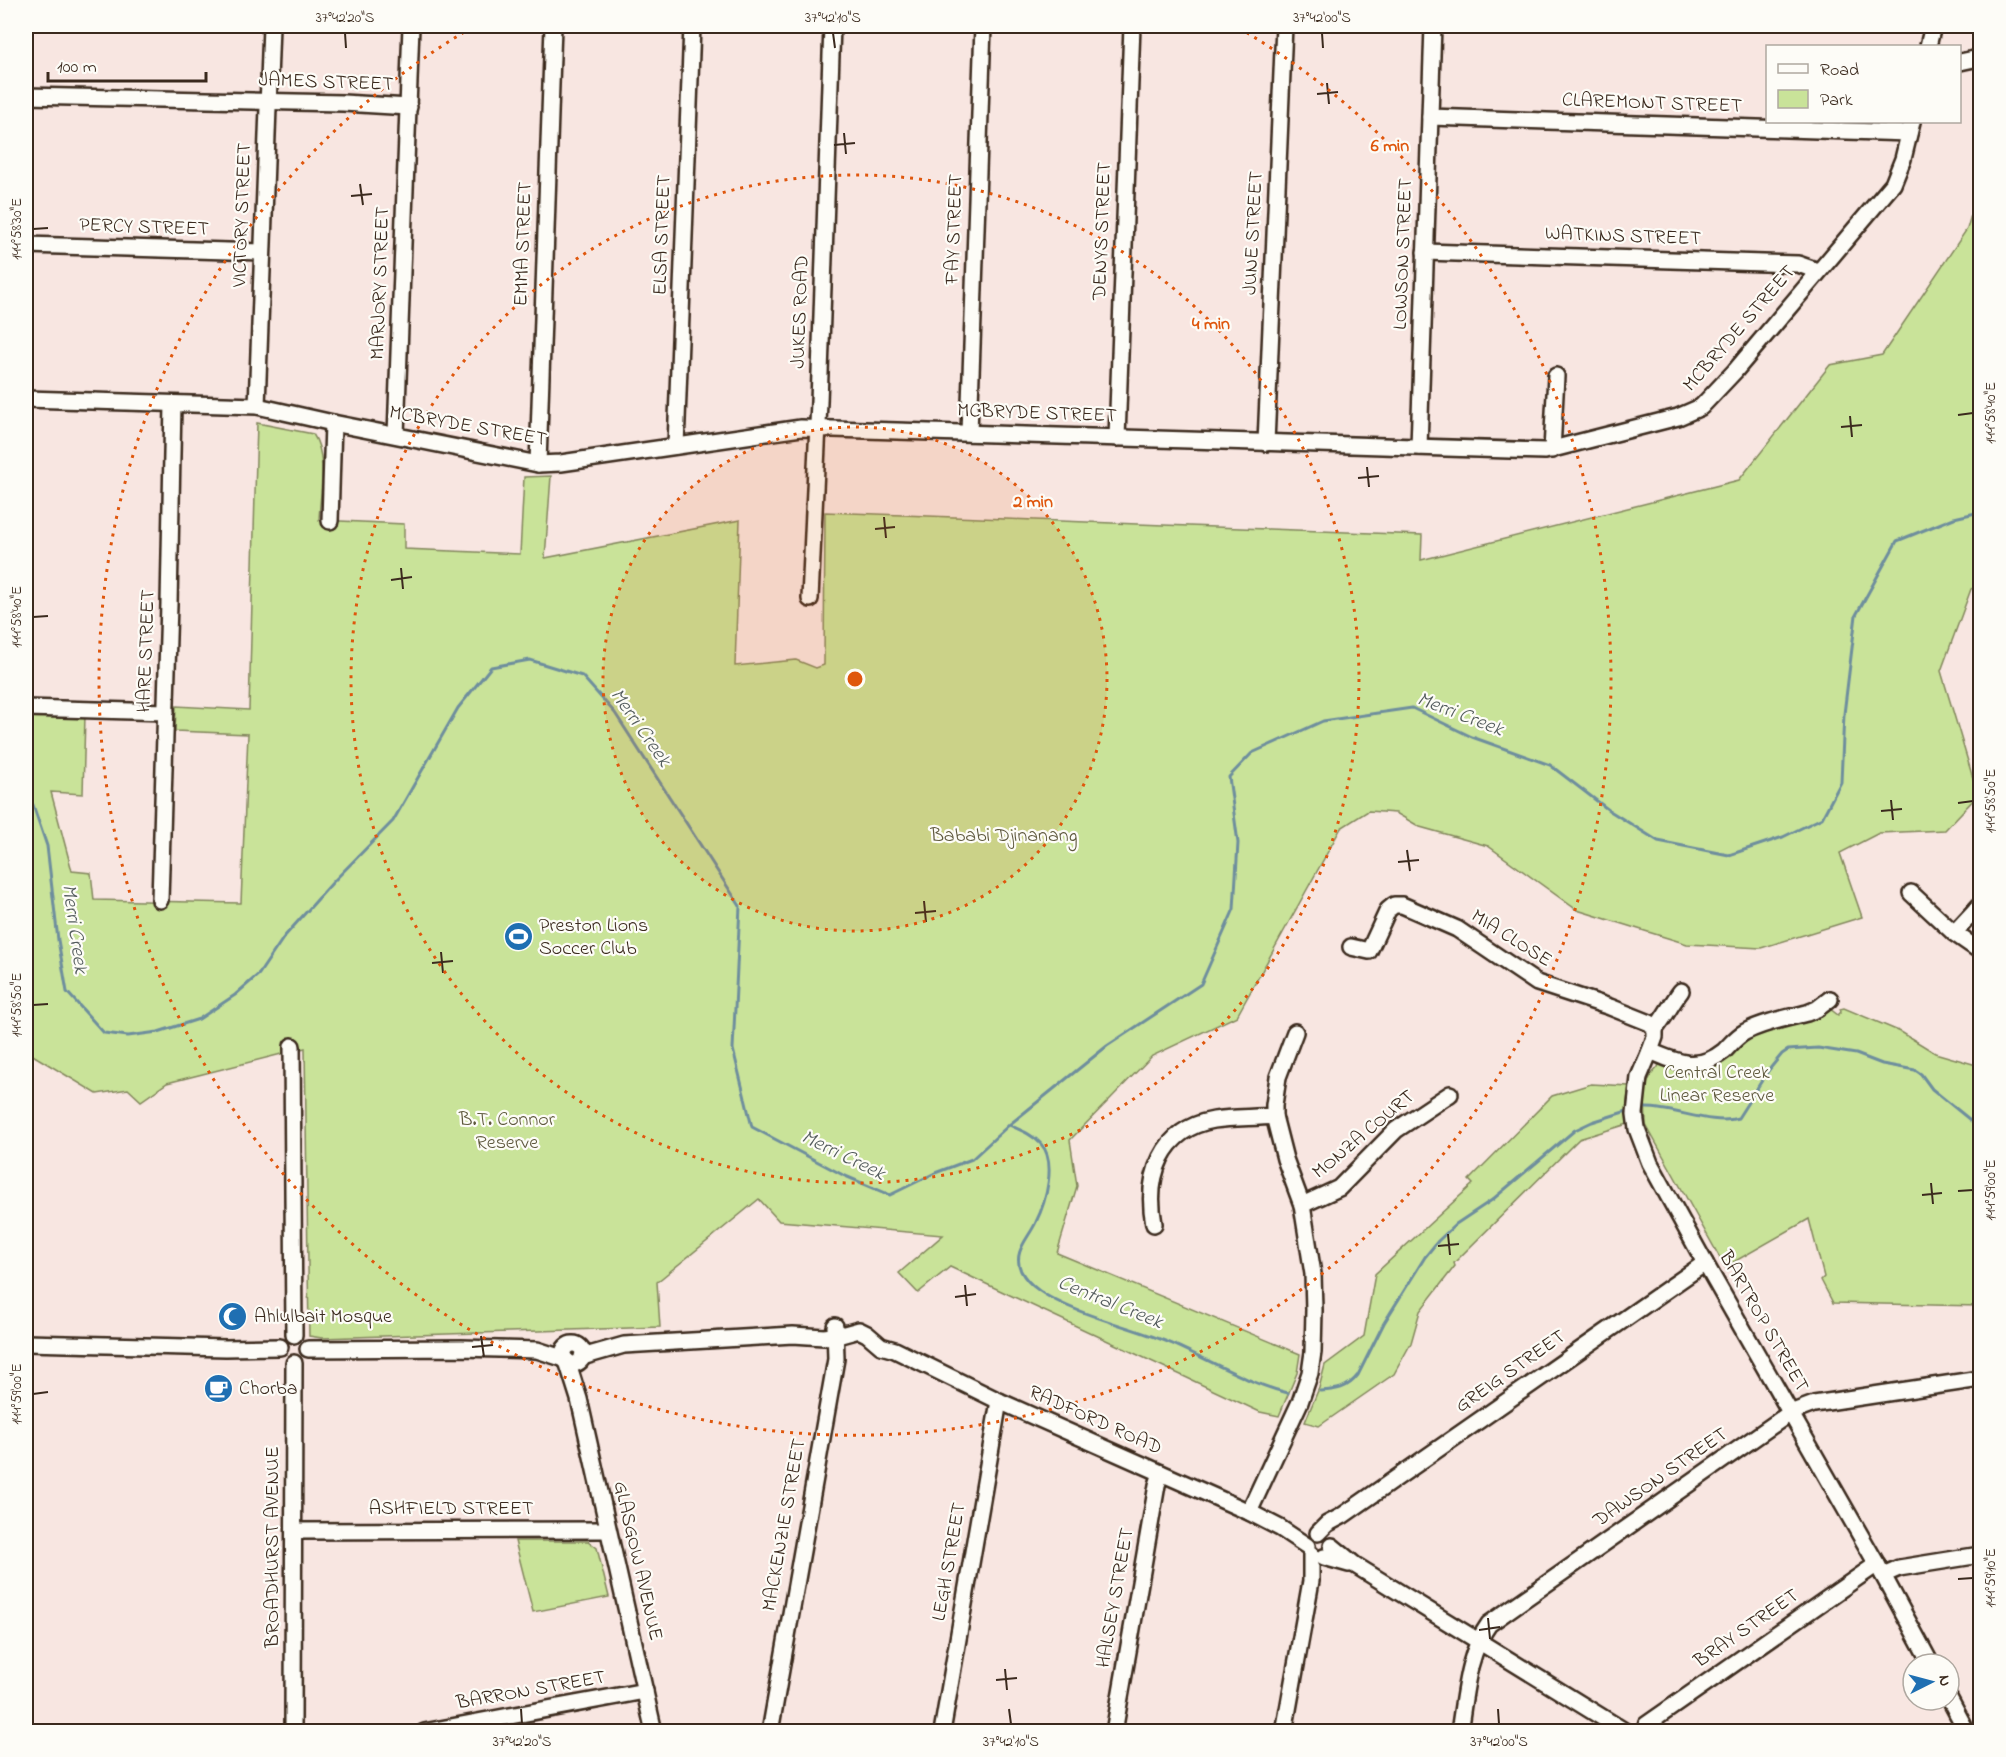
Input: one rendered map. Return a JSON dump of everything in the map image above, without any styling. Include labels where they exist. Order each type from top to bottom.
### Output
[{"type":"street","name":"VICTORY STREET","points":[[256,406],[271,26]]},
{"type":"street","name":"MARJORY STREET","points":[[396,435],[411,26]]},
{"type":"street","name":"EMMA STREET","points":[[538,464],[553,26]]},
{"type":"street","name":"ELSA STREET","points":[[676,446],[692,26]]},
{"type":"street","name":"JUKES ROAD","points":[[810,599],[832,26]]},
{"type":"street","name":"FAY STREET","points":[[969,433],[983,26]]},
{"type":"street","name":"DENYS STREET","points":[[1117,438],[1132,26]]},
{"type":"street","name":"JUNE STREET","points":[[1266,443],[1284,26]]},
{"type":"street","name":"LOWSON STREET","points":[[1419,447],[1433,26]]},
{"type":"street","points":[[1928,45],[1933,26]]},
{"type":"street","name":"JAMES STREET","points":[[26,96],[343,103],[409,107]]},
{"type":"street","name":"CLAREMONT STREET","points":[[1430,117],[1910,127]]},
{"type":"street","name":"MCBRYDE STREET","points":[[26,399],[256,406],[538,464],[561,463],[817,428],[1538,452],[1552,450],[1678,417],[1701,407],[1735,371],[1893,184],[1903,159],[1910,127]]},
{"type":"street","name":"PERCY STREET","points":[[26,245],[262,252]]},
{"type":"street","name":"WATKINS STREET","points":[[1425,252],[1798,264],[1818,271]]},
{"type":"street","points":[[1552,450],[1556,375]]},
{"type":"street","name":"HARE STREET","points":[[160,900],[173,404]]},
{"type":"street","points":[[330,521],[333,423]]},
{"type":"street","points":[[26,708],[166,712]]},
{"type":"street","points":[[1911,893],[1954,933],[1980,951]]},
{"type":"street","name":"MIA CLOSE","points":[[1351,947],[1370,953],[1388,910],[1394,905],[1402,905],[1457,929],[1538,983],[1610,1006],[1650,1023],[1655,1029]]},
{"type":"street","points":[[1954,933],[1980,905]]},
{"type":"street","name":"BARTROP STREET","points":[[1681,991],[1655,1029],[1655,1037],[1639,1077],[1635,1114],[1637,1129],[1650,1163],[1924,1652]]},
{"type":"street","points":[[1650,1051],[1675,1062],[1704,1063],[1747,1031],[1808,1013],[1830,999]]},
{"type":"street","points":[[1249,1512],[1300,1402],[1310,1373],[1314,1331],[1313,1283],[1302,1205],[1274,1116],[1278,1077],[1295,1032]]},
{"type":"street","points":[[292,1046],[294,1335]]},
{"type":"street","name":"MONZA COURT","points":[[1302,1205],[1338,1188],[1396,1130],[1450,1094]]},
{"type":"street","points":[[1154,1224],[1151,1204],[1152,1183],[1157,1165],[1166,1148],[1175,1138],[1186,1130],[1213,1120],[1274,1116]]},
{"type":"street","name":"GREIG STREET","points":[[1320,1546],[1327,1524],[1342,1516],[1705,1263]]},
{"type":"street","name":"RADFORD ROAD","points":[[573,1354],[616,1346],[859,1330],[881,1346],[895,1350],[999,1401],[1320,1546],[1626,1731]]},
{"type":"street","name":"MACKENZIE STREET","points":[[770,1731],[836,1359],[835,1331]]},
{"type":"street","points":[[294,1335],[303,1338],[308,1349],[302,1361],[294,1363],[285,1360],[280,1347],[283,1340],[294,1335]]},
{"type":"street","points":[[26,1343],[214,1348],[280,1347]]},
{"type":"street","points":[[308,1349],[462,1348],[537,1350],[573,1354]]},
{"type":"street","name":"GLASGOW AVENUE","points":[[573,1354],[578,1376],[579,1399],[654,1731]]},
{"type":"street","name":"BROADHURST AVENUE","points":[[293,1731],[294,1363]]},
{"type":"street","name":"DAWSON STREET","points":[[1459,1731],[1473,1656],[1481,1634],[1489,1624],[1790,1413],[1814,1404],[1980,1379]]},
{"type":"street","name":"LEGH STREET","points":[[942,1731],[999,1401]]},
{"type":"street","name":"HALSEY STREET","points":[[1114,1731],[1161,1473]]},
{"type":"street","name":"ASHFIELD STREET","points":[[295,1531],[608,1530]]},
{"type":"street","points":[[1284,1731],[1311,1581],[1320,1546]]},
{"type":"street","name":"BRAY STREET","points":[[1644,1731],[1646,1725],[1880,1570],[1980,1555]]},
{"type":"street","name":"BARRON STREET","points":[[424,1731],[645,1692]]},
{"type":"street","points":[[1957,1712],[1967,1731]]},
{"type":"street","points":[[1972,1731],[1980,1730]]},
{"type":"green space","points":[[1980,184],[1980,585],[1971,589],[1941,671],[1978,795],[1945,830],[1879,833],[1840,853],[1862,917],[1761,948],[1687,944],[1577,910],[1488,846],[1420,827],[1396,813],[1368,811],[1341,828],[1237,1016],[1152,1056],[1070,1140],[1077,1186],[1057,1253],[1300,1354],[1297,1373],[1279,1416],[1260,1412],[950,1267],[918,1293],[899,1273],[943,1235],[779,1221],[759,1199],[657,1282],[660,1327],[322,1338],[309,1336],[305,1048],[167,1083],[141,1101],[128,1089],[97,1094],[26,1051],[26,712],[85,715],[83,794],[51,792],[72,871],[91,873],[94,900],[241,903],[248,734],[175,731],[176,706],[249,710],[257,423],[313,434],[318,443],[322,464],[319,520],[404,524],[404,549],[520,554],[524,477],[551,476],[545,558],[740,520],[735,666],[796,660],[816,668],[824,665],[825,512],[1422,535],[1421,560],[1739,480],[1830,365],[1882,355],[1967,229]]},
{"type":"green space","name":"Central Creek Linear Reserve","points":[[1825,1008],[1838,1015],[1841,1012],[1840,1009],[1844,1008],[1901,1032],[1935,1053],[1980,1066],[1980,1306],[1833,1303],[1821,1280],[1824,1277],[1809,1219],[1725,1267],[1646,1125],[1647,1084],[1660,1061],[1676,1066],[1742,1038]]},
{"type":"green space","points":[[1591,1084],[1629,1086],[1628,1124],[1579,1139],[1454,1263],[1455,1266],[1420,1311],[1411,1343],[1394,1374],[1319,1426],[1305,1422],[1319,1388],[1325,1365],[1364,1336],[1375,1274],[1473,1184],[1469,1180],[1552,1096]]},
{"type":"green space","points":[[515,1541],[588,1541],[597,1548],[609,1597],[533,1612]]},
{"type":"waterway","name":"Merri Creek","points":[[26,797],[33,805],[47,846],[58,940],[67,992],[104,1033],[128,1036],[158,1032],[199,1019],[235,995],[259,974],[284,937],[333,882],[393,821],[458,708],[491,667],[530,660],[582,676],[615,713],[740,906],[733,1049],[752,1127],[843,1175],[890,1195],[935,1173],[972,1159],[1009,1125],[1107,1046],[1201,984],[1234,909],[1238,843],[1229,777],[1252,753],[1323,721],[1412,708],[1472,737],[1550,765],[1610,811],[1658,841],[1729,855],[1783,837],[1822,818],[1841,782],[1844,714],[1856,615],[1897,541],[1954,518],[1980,512]]},
{"type":"waterway","name":"Central Creek","points":[[1645,1108],[1668,1110],[1716,1120],[1738,1118],[1768,1071],[1782,1054],[1788,1050],[1818,1048],[1856,1054],[1882,1064],[1915,1070],[1921,1074],[1932,1089],[1980,1128]]},
{"type":"waterway","name":"Central Creek","points":[[1320,1391],[1341,1388],[1358,1375],[1384,1323],[1425,1257],[1456,1224],[1492,1200],[1575,1130],[1627,1111]]},
{"type":"waterway","name":"Central Creek","points":[[1009,1125],[1026,1133],[1041,1144],[1046,1151],[1048,1161],[1048,1182],[1043,1204],[1036,1222],[1022,1245],[1019,1258],[1024,1277],[1034,1287],[1045,1295],[1077,1310],[1161,1339],[1245,1378],[1288,1393]]},
{"type":"place","name":"Preston Lions Soccer Club","points":[[518,937]]},
{"type":"place","name":"Ahlulbait Mosque","points":[[233,1317]]},
{"type":"place","name":"Chorba","points":[[218,1389]]},
{"type":"park label","name":"Bababi Djinanang","points":[[1004,836]]},
{"type":"park label","name":"B.T. Connor Reserve","points":[[507,1132]]}]
